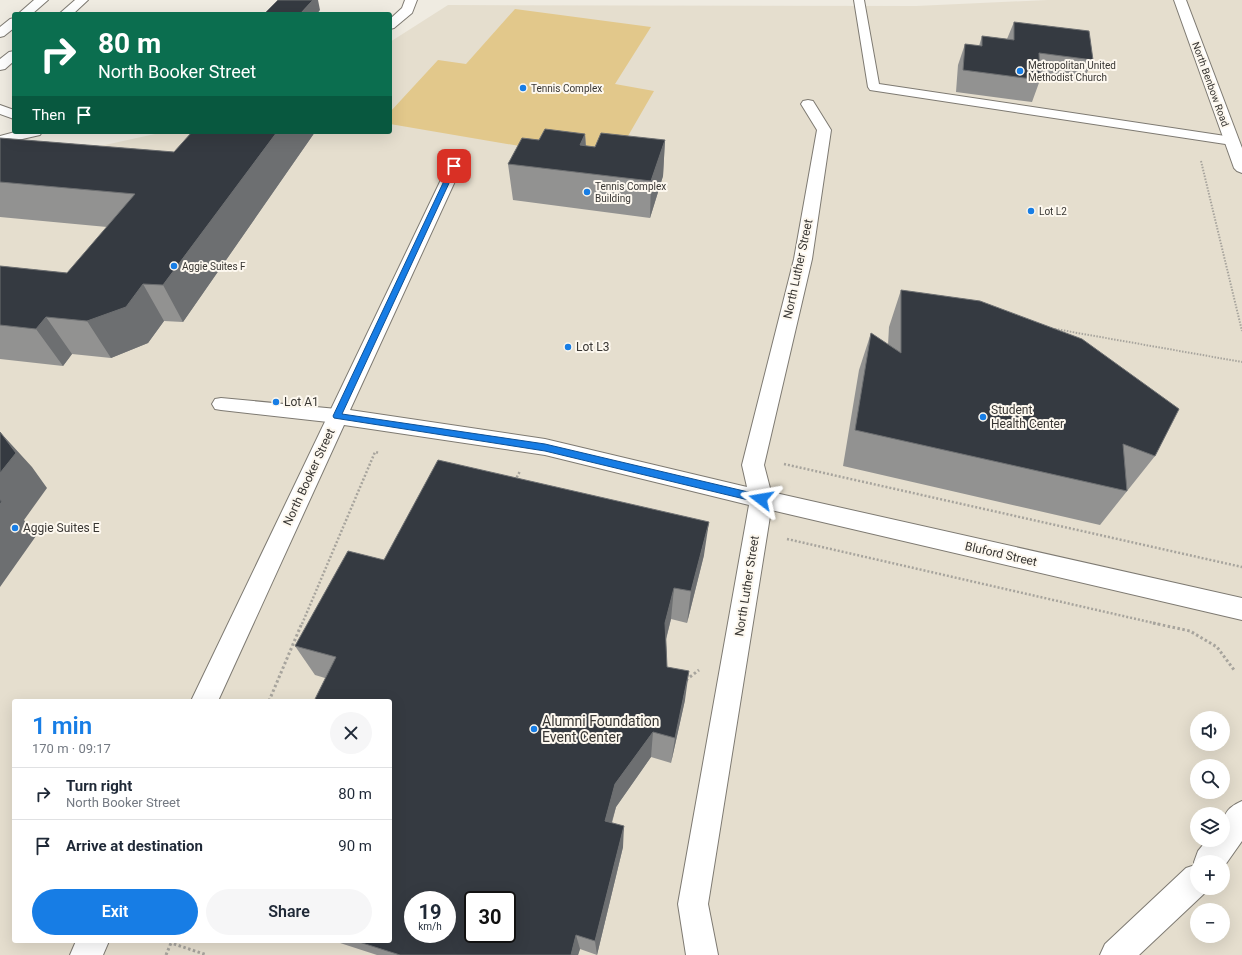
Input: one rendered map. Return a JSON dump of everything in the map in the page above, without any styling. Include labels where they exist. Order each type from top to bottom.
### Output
[{"type":"main road","points":[[27,12],[42,0]]},
{"type":"main road","points":[[67,12],[82,0]]},
{"type":"main road","points":[[392,23],[408,10],[411,0]]},
{"type":"main road","name":"North Benbow Road","points":[[1180,0],[1242,168]]},
{"type":"main road","points":[[0,33],[12,24]]},
{"type":"main road","points":[[0,66],[12,57]]},
{"type":"main road","name":"North Luther Street","points":[[702,955],[693,904],[761,499],[753,465],[802,259],[824,130],[808,104]]},
{"type":"main road","points":[[0,109],[12,114]]},
{"type":"main road","points":[[0,140],[26,134]]},
{"type":"main road","name":"North Booker Street","points":[[205,699],[454,166]]},
{"type":"main road","name":"Bluford Street","points":[[337,416],[545,447],[761,499],[1242,609]]},
{"type":"main road","points":[[1214,855],[1242,816]]},
{"type":"main road","points":[[1116,955],[1190,888]]},
{"type":"main road","points":[[86,955],[92,943]]},
{"type":"lane","points":[[859,0],[874,87],[1232,141]]},
{"type":"lane","points":[[221,404],[337,416]]},
{"type":"path","points":[[1195,135],[1242,331]]},
{"type":"path","points":[[1054,329],[1242,362]]},
{"type":"path","points":[[270,699],[375,452],[382,453]]},
{"type":"path","points":[[755,458],[1242,567]]},
{"type":"path","points":[[512,470],[520,471],[514,483]]},
{"type":"path","points":[[756,532],[1190,631],[1218,647],[1234,670]]},
{"type":"path","points":[[685,680],[704,667]]},
{"type":"path","points":[[166,955],[171,943]]},
{"type":"path","points":[[174,943],[207,955]]},
{"type":"shaded area","points":[[1048,0],[1242,0],[1242,955],[0,955],[0,168],[155,134],[392,134],[392,41],[448,5],[916,6]]},
{"type":"shaded area","name":"Tennis Complex","points":[[515,9],[651,27],[615,84],[654,91],[613,162],[392,124],[392,110],[438,60],[466,64]]},
{"type":"building","points":[[278,0],[313,0],[302,12],[266,12]]},
{"type":"building","points":[[1014,22],[1089,31],[1093,60],[1039,53],[1040,80],[963,70],[965,44],[982,46],[982,36],[1014,40]]},
{"type":"building","points":[[545,129],[585,134],[580,145],[595,147],[601,133],[665,140],[651,181],[508,164],[522,138],[539,140]]},
{"type":"building","points":[[190,134],[276,134],[163,285],[143,284],[126,307],[87,321],[46,317],[36,329],[0,325],[0,266],[67,273],[135,194],[0,182],[0,138],[174,152]]},
{"type":"building","name":"Student Health Center","points":[[901,290],[980,301],[1082,339],[1179,409],[1155,456],[1123,444],[1127,491],[855,430],[871,333],[901,353]]},
{"type":"building","points":[[0,432],[16,453],[0,473]]},
{"type":"building","name":"Alumni Foundation Event Center","points":[[438,460],[709,522],[691,591],[674,588],[665,623],[667,667],[689,671],[675,738],[653,732],[615,784],[605,821],[624,826],[595,941],[576,935],[571,955],[400,955],[362,943],[392,943],[392,699],[315,699],[336,657],[295,646],[348,551],[384,560]]},
{"type":"place","name":"Metropolitan United Methodist Church","points":[[1020,71]]},
{"type":"place","name":"Tennis Complex","points":[[523,88]]},
{"type":"place","name":"Tennis Complex Building","points":[[587,192]]},
{"type":"place","name":"Lot L2","points":[[1031,211]]},
{"type":"place","name":"Aggie Suites F","points":[[174,266]]},
{"type":"place","name":"Lot L3","points":[[568,347]]},
{"type":"place","name":"Lot A1","points":[[276,402]]},
{"type":"place","name":"Student Health Center","points":[[983,417]]},
{"type":"place","name":"Aggie Suites E","points":[[15,528]]},
{"type":"place","name":"Alumni Foundation Event Center","points":[[534,729]]},
{"type":"route","points":[[454,166],[337,416],[545,447],[761,499]]}]
